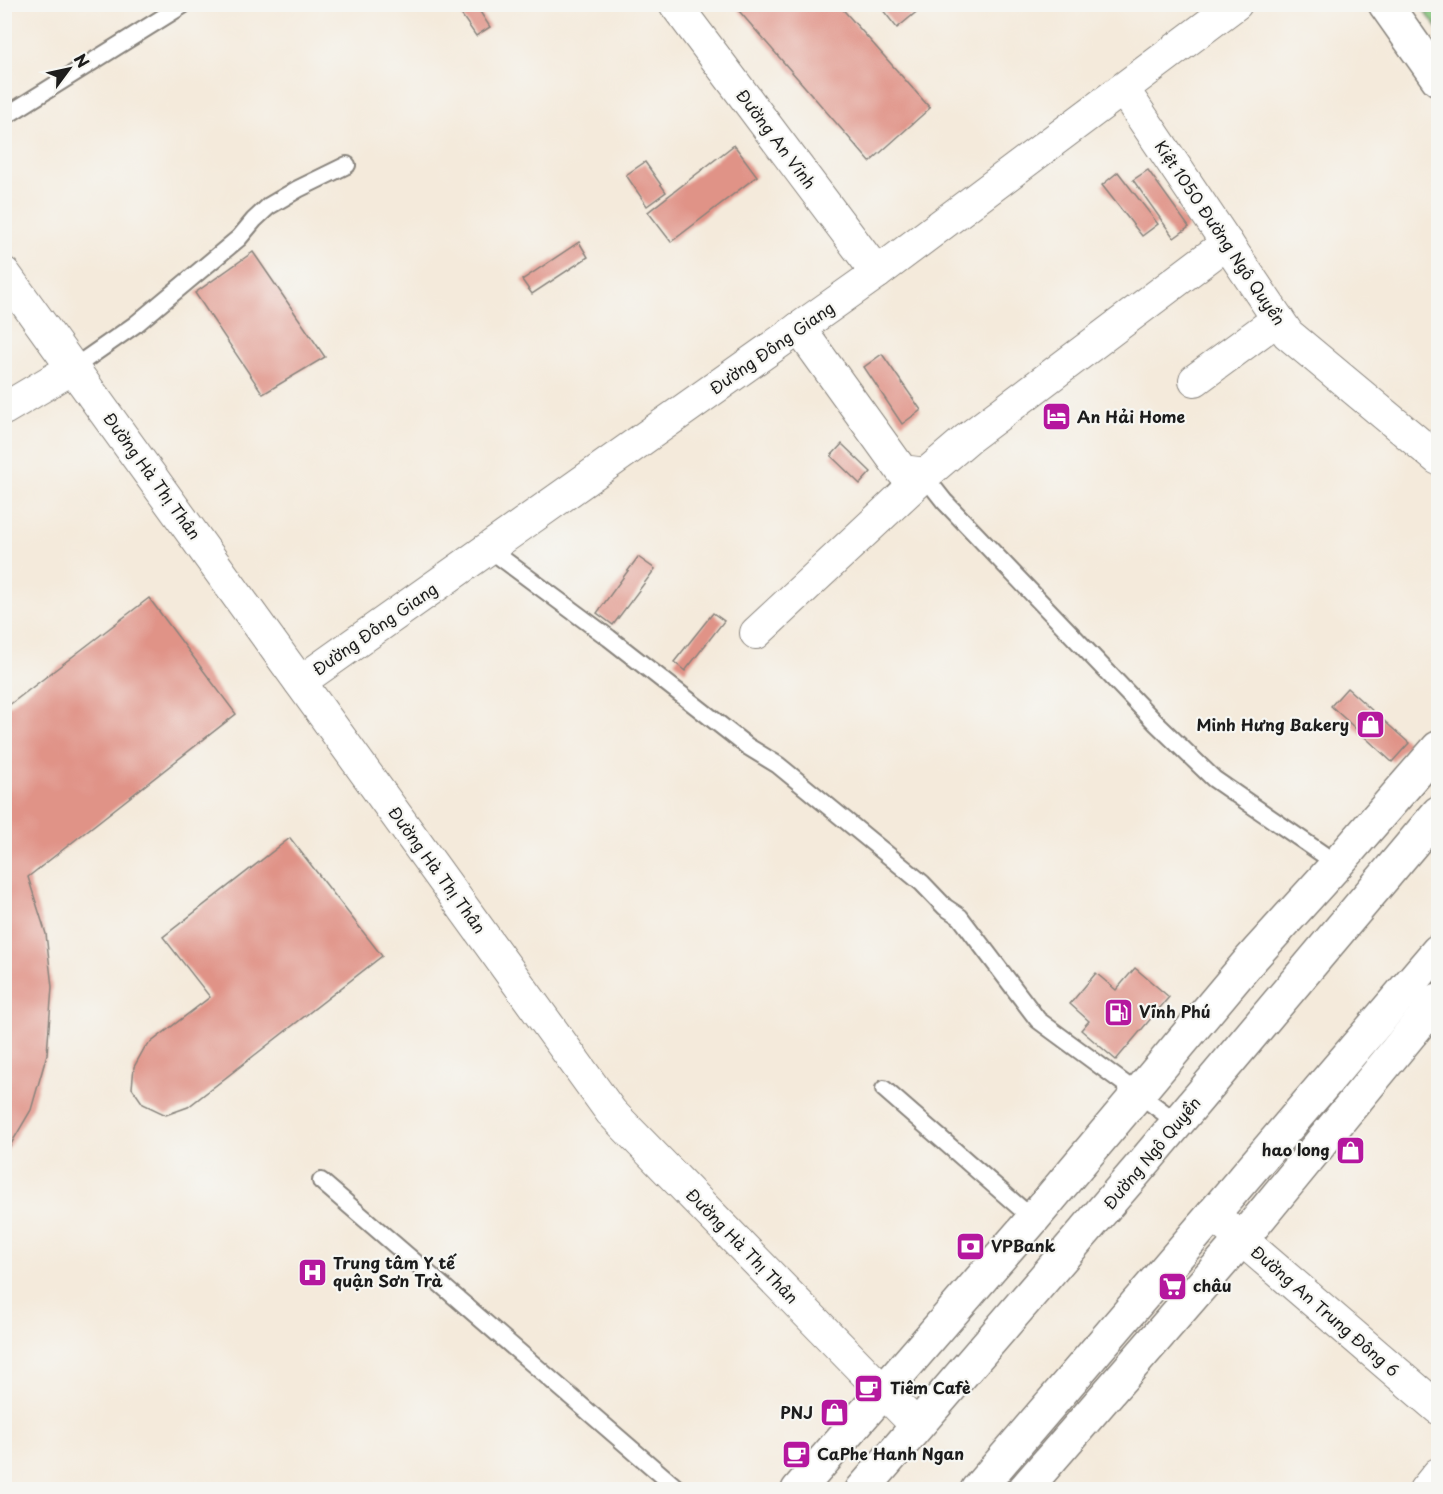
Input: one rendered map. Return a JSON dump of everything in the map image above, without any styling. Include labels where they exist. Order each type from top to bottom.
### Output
[{"type":"main road","points":[[1385,4],[1438,79]]},
{"type":"main road","points":[[798,1490],[1033,1220],[1251,959],[1338,864],[1438,748]]},
{"type":"main road","name":"Đường Ngô Quyền","points":[[862,1490],[1178,1123],[1438,813]]},
{"type":"main road","points":[[977,1490],[1438,951]]},
{"type":"main road","points":[[1024,1490],[1242,1239],[1438,1000]]},
{"type":"street","name":"Đường An Vĩnh","points":[[675,4],[877,273]]},
{"type":"street","name":"Đường Đông Giang","points":[[300,682],[877,273],[1236,4]]},
{"type":"street","name":"Kiệt 1050 Đường Ngô Quyền","points":[[1123,89],[1288,334],[1438,459]]},
{"type":"street","points":[[756,633],[926,474],[967,439],[1227,243]]},
{"type":"street","name":"Đường Hà Thị Thân","points":[[4,273],[611,1112],[917,1426]]},
{"type":"street","points":[[1195,380],[1278,319]]},
{"type":"street","points":[[799,328],[902,471],[926,474]]},
{"type":"street","points":[[4,409],[73,368]]},
{"type":"street","name":"Đường An Trung Đông 6","points":[[1212,1214],[1438,1408]]},
{"type":"street","points":[[1425,1490],[1438,1474]]},
{"type":"lane","points":[[4,117],[183,5]]},
{"type":"lane","points":[[73,368],[145,317],[239,238],[269,206],[347,165]]},
{"type":"lane","points":[[926,474],[929,482],[944,501],[1157,724],[1214,779],[1338,864]]},
{"type":"lane","points":[[488,548],[609,638],[747,746],[778,765],[922,883],[945,907],[960,917],[1038,1020],[1178,1123]]},
{"type":"lane","points":[[884,1089],[1033,1220]]},
{"type":"lane","points":[[321,1181],[679,1490]]},
{"type":"green space","points":[[1420,5],[1438,5],[1438,29]]},
{"type":"building","points":[[454,4],[475,4],[490,27],[476,36]]},
{"type":"building","points":[[733,4],[838,4],[930,108],[870,162]]},
{"type":"building","points":[[878,4],[926,4],[897,28]]},
{"type":"building","points":[[734,145],[757,176],[671,242],[648,212]]},
{"type":"building","points":[[645,162],[666,192],[647,206],[626,175]]},
{"type":"building","points":[[1148,170],[1189,227],[1174,238],[1133,180]]},
{"type":"building","points":[[1118,172],[1158,224],[1142,236],[1102,185]]},
{"type":"building","points":[[579,242],[588,257],[532,294],[522,280]]},
{"type":"building","points":[[253,252],[325,357],[263,394],[195,293]]},
{"type":"building","points":[[882,354],[921,410],[902,424],[864,367]]},
{"type":"building","points":[[842,444],[871,472],[860,484],[831,456]]},
{"type":"building","points":[[638,557],[655,569],[613,625],[597,613]]},
{"type":"building","points":[[149,598],[236,714],[28,877],[46,934],[52,987],[47,1054],[31,1110],[4,1156],[4,709]]},
{"type":"building","points":[[713,613],[724,621],[685,671],[674,662]]},
{"type":"building","name":"Minh Hưng Bakery","points":[[1347,688],[1409,743],[1392,762],[1331,706]]},
{"type":"building","points":[[290,838],[382,956],[188,1107],[166,1115],[143,1104],[132,1088],[134,1067],[145,1047],[210,997],[163,937]]},
{"type":"building","name":"Vĩnh Phú","points":[[1135,968],[1169,997],[1116,1060],[1081,1030],[1089,1021],[1070,1004],[1096,973],[1116,990]]},
{"type":"place","name":"An Hải Home","points":[[1056,417]]},
{"type":"place","name":"Minh Hưng Bakery","points":[[1370,725]]},
{"type":"place","name":"Vĩnh Phú","points":[[1118,1012]]},
{"type":"place","name":"hao long","points":[[1351,1150]]},
{"type":"place","name":"VPBank","points":[[970,1246]]},
{"type":"place","name":"Trung tâm Y tế quận Sơn Trà","points":[[312,1272]]},
{"type":"place","name":"châu","points":[[1172,1286]]},
{"type":"place","name":"Tiêm Cafè","points":[[869,1388]]},
{"type":"place","name":"PNJ","points":[[834,1413]]},
{"type":"place","name":"CaPhe Hanh Ngan","points":[[796,1454]]}]
